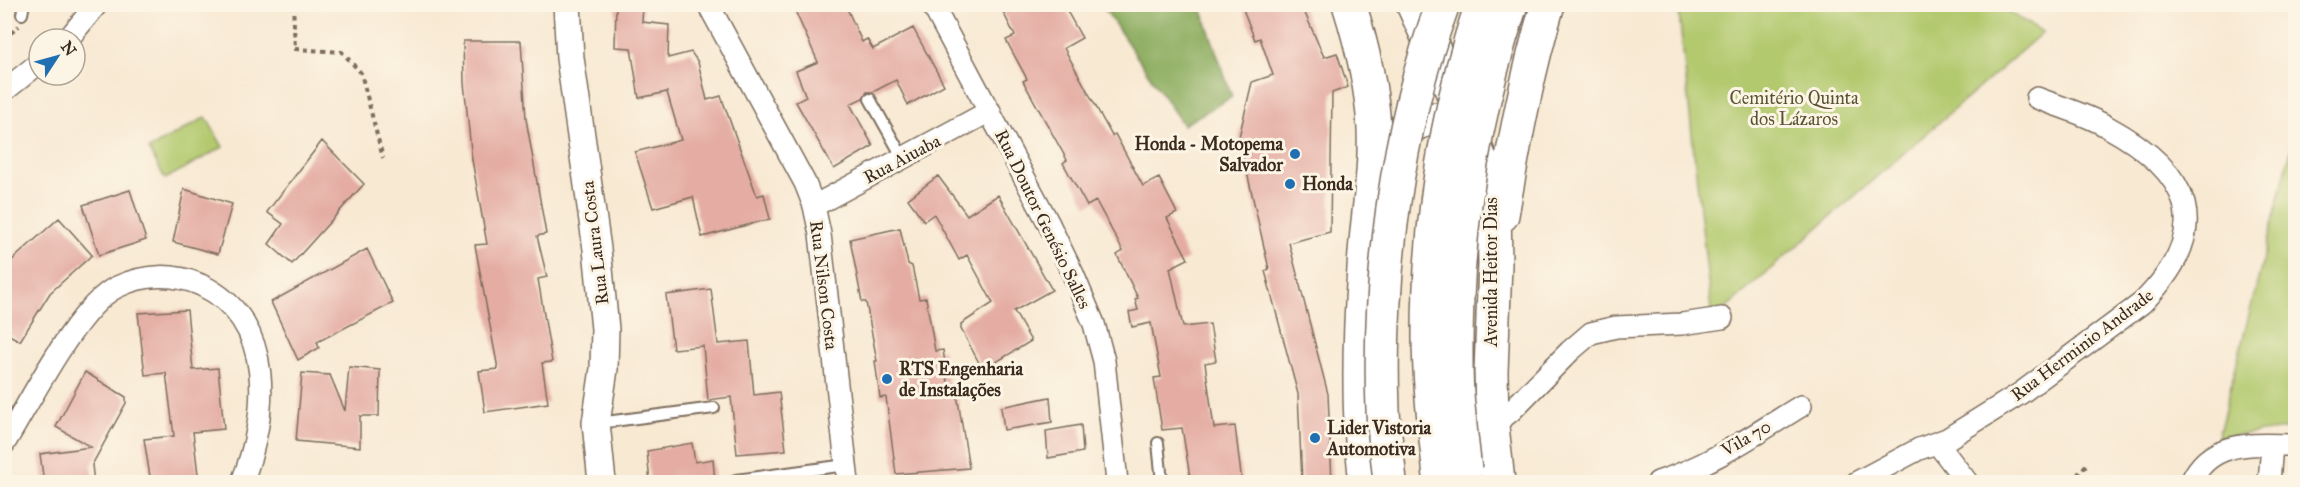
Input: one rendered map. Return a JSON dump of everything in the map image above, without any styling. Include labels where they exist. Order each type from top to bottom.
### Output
[{"type":"main road","name":"Avenida Heitor Dias","points":[[1413,4],[1468,127],[1490,184],[1494,207],[1495,264],[1491,372],[1492,426],[1498,483]]},
{"type":"main road","points":[[1390,483],[1383,412],[1383,347],[1385,288],[1391,223],[1411,114],[1443,4]]},
{"type":"main road","points":[[1482,4],[1451,111],[1436,219],[1431,275],[1429,336],[1431,393],[1452,473],[1457,393],[1456,336],[1462,221],[1468,171],[1498,43],[1511,4]]},
{"type":"main road","points":[[1495,264],[1517,127],[1532,57],[1548,4]]},
{"type":"main road","points":[[1343,6],[1361,41],[1371,94],[1374,130],[1373,178],[1364,267],[1360,342],[1360,397],[1366,483]]},
{"type":"main road","points":[[1373,178],[1386,150],[1403,131],[1419,121],[1437,118],[1468,127]]},
{"type":"street","points":[[78,27],[97,4]]},
{"type":"street","name":"Rua Laura Costa","points":[[567,4],[570,58],[597,249],[605,330],[604,369],[596,423],[602,483]]},
{"type":"street","name":"Rua Nilson Costa","points":[[708,4],[805,183],[814,206],[820,234],[847,474]]},
{"type":"street","name":"Rua Doutor Genésio Salles","points":[[932,4],[1054,234],[1094,324],[1104,362],[1117,483]]},
{"type":"street","points":[[4,91],[27,73]]},
{"type":"street","name":"Rua Herminio Andrade","points":[[1857,483],[1919,449],[1947,439],[2021,393],[2142,303],[2163,280],[2186,234],[2187,221],[2182,194],[2164,166],[2105,125],[2037,98]]},
{"type":"street","name":"Rua Aiuaba","points":[[814,206],[990,111]]},
{"type":"street","points":[[4,444],[76,324],[116,287],[144,277],[166,276],[189,280],[211,290],[229,304],[243,323],[254,345],[261,392],[254,447],[242,483]]},
{"type":"street","points":[[1492,426],[1511,411],[1591,333],[1616,327],[1682,324],[1722,318]]},
{"type":"street","name":"Vila 70","points":[[1658,483],[1707,461],[1801,406]]},
{"type":"street","points":[[1937,443],[1967,483]]},
{"type":"street","points":[[2269,483],[2272,445]]},
{"type":"street","points":[[2191,483],[2203,464],[2224,450],[2237,446],[2295,445]]},
{"type":"lane","points":[[870,99],[903,158]]},
{"type":"lane","points":[[596,423],[714,408]]},
{"type":"lane","points":[[1158,443],[1162,483]]},
{"type":"lane","points":[[736,480],[847,474]]},
{"type":"path","points":[[293,4],[295,49],[342,52],[361,73],[382,158]]},
{"type":"path","points":[[2071,483],[2087,464]]},
{"type":"green space","points":[[1102,5],[1200,5],[1232,97],[1183,125]]},
{"type":"green space","name":"Cemitério Quinta dos Lázaros","points":[[1678,5],[1996,5],[2043,32],[1712,320]]},
{"type":"green space","points":[[206,117],[223,147],[165,179],[149,149]]},
{"type":"green space","points":[[2295,134],[2295,428],[2218,437]]},
{"type":"building","points":[[616,4],[643,4],[642,22],[669,25],[668,58],[691,52],[698,62],[707,100],[721,96],[757,196],[764,194],[770,219],[702,237],[693,197],[653,208],[635,152],[681,140],[667,92],[639,98],[631,48],[615,47]]},
{"type":"building","points":[[792,4],[845,4],[862,42],[867,39],[873,49],[913,28],[944,85],[908,105],[896,80],[873,92],[867,92],[863,98],[850,104],[873,146],[834,169],[796,102],[806,97],[796,71],[818,62]]},
{"type":"building","points":[[999,4],[1063,4],[1082,38],[1064,48],[1112,136],[1115,134],[1143,186],[1159,178],[1177,213],[1167,218],[1188,259],[1170,268],[1183,327],[1210,324],[1216,361],[1205,363],[1214,428],[1235,426],[1242,483],[1191,483],[1182,428],[1162,430],[1154,378],[1161,377],[1151,323],[1132,327],[1129,312],[1138,310],[1135,299],[1138,298],[1117,255],[1123,251],[1096,201],[1087,206],[1063,163],[1067,160],[1023,81],[1027,79],[1006,40],[1015,36]]},
{"type":"building","points":[[1241,4],[1301,4],[1324,57],[1337,53],[1348,87],[1332,93],[1330,232],[1289,243],[1328,394],[1332,483],[1302,483],[1298,394],[1265,271],[1269,269],[1239,137],[1252,82],[1273,75],[1260,38],[1255,40]]},
{"type":"building","points":[[463,41],[521,41],[526,119],[546,234],[537,236],[547,277],[538,279],[552,362],[542,363],[548,403],[485,412],[479,371],[498,369],[475,245],[487,244],[472,160],[464,83]]},
{"type":"building","points":[[322,141],[364,184],[292,264],[269,244],[283,224],[267,212]]},
{"type":"building","points":[[938,176],[967,215],[998,195],[1052,290],[1014,311],[1031,341],[983,370],[961,329],[961,324],[993,303],[967,255],[959,260],[934,214],[924,221],[908,199]]},
{"type":"building","points":[[184,189],[232,204],[218,254],[173,242]]},
{"type":"building","points":[[130,190],[146,240],[99,255],[83,205]]},
{"type":"building","points":[[59,218],[92,255],[50,293],[20,341],[4,332],[4,271],[10,262]]},
{"type":"building","points":[[900,228],[919,299],[926,298],[935,351],[943,350],[950,395],[957,394],[969,468],[896,474],[886,397],[880,398],[875,361],[877,361],[866,302],[862,302],[850,239]]},
{"type":"building","points":[[367,249],[393,303],[317,342],[319,348],[298,360],[271,302]]},
{"type":"building","points":[[711,289],[718,344],[749,341],[754,395],[779,392],[786,450],[737,454],[731,397],[708,400],[703,346],[673,349],[666,295]]},
{"type":"building","points":[[187,310],[193,370],[218,368],[224,429],[193,432],[199,483],[151,483],[144,439],[174,436],[166,373],[145,375],[138,313]]},
{"type":"building","points":[[349,367],[380,370],[379,416],[360,416],[360,447],[296,441],[302,373],[330,375],[345,411]]},
{"type":"building","points":[[85,372],[126,397],[126,403],[92,465],[94,483],[44,483],[40,454],[91,447],[56,427]]},
{"type":"building","points":[[1050,397],[1052,422],[1004,430],[1001,407]]},
{"type":"building","points":[[1081,425],[1083,452],[1048,458],[1046,431]]},
{"type":"building","points":[[692,443],[695,462],[713,459],[715,483],[650,483],[647,451]]},
{"type":"place","name":"Honda - Motopema Salvador","points":[[1295,154]]},
{"type":"place","name":"Honda","points":[[1290,184]]},
{"type":"place","name":"RTS Engenharia de Instalações","points":[[887,379]]},
{"type":"place","name":"Lider Vistoria Automotiva","points":[[1315,438]]}]
